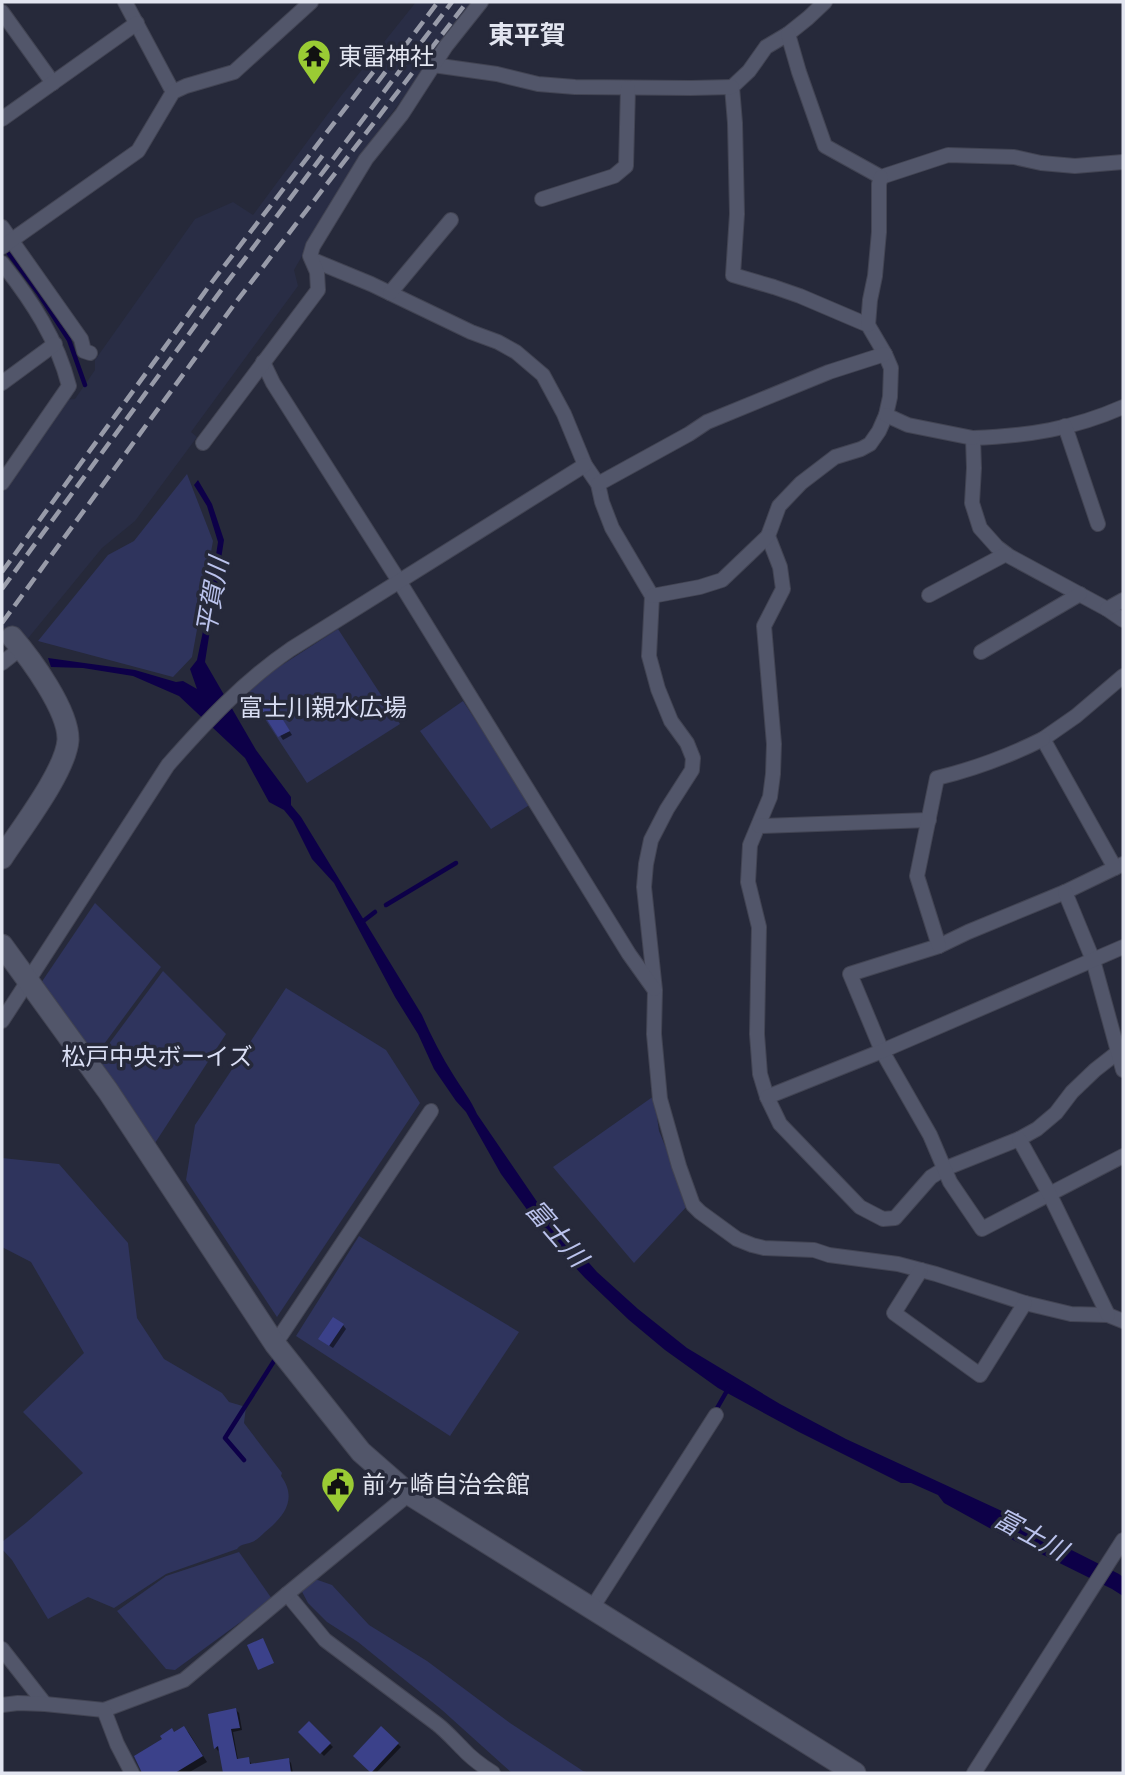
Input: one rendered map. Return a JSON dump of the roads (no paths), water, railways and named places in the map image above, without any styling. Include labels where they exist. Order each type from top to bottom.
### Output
[{"type":"street","points":[[2,6],[8,2]]},
{"type":"street","points":[[125,2],[173,92]]},
{"type":"street","points":[[6,244],[138,151],[173,92],[234,72],[311,2]]},
{"type":"street","points":[[202,443],[318,290],[317,272],[310,256],[330,215],[366,159],[402,114],[433,65],[481,2]]},
{"type":"street","points":[[433,65],[497,74],[538,84],[575,87],[732,87],[749,71],[766,47],[788,34],[825,2]]},
{"type":"street","points":[[2,12],[53,83]]},
{"type":"street","points":[[2,119],[136,23]]},
{"type":"street","points":[[788,34],[825,146],[881,177],[948,155],[1014,157],[1075,166],[1123,162]]},
{"type":"street","points":[[732,87],[736,123],[737,214],[733,275],[800,296],[869,325]]},
{"type":"street","points":[[542,199],[614,176],[626,166],[628,88]]},
{"type":"street","points":[[652,596],[722,580],[768,536],[779,506],[801,483],[835,457],[870,444],[879,431],[890,397],[891,368],[869,325],[879,232],[881,177]]},
{"type":"street","points":[[390,293],[451,220]]},
{"type":"street","points":[[2,227],[6,244],[81,339],[84,351],[90,353]]},
{"type":"street","points":[[313,260],[498,342],[533,365],[552,389],[586,465],[598,484],[612,528],[652,596],[649,656],[670,721],[687,743],[693,758],[692,770],[651,840],[644,887],[654,990],[654,1034],[660,1099],[693,1205],[737,1239],[751,1245],[814,1250],[829,1255],[898,1264],[1025,1303],[1071,1314],[1108,1315],[1123,1321]]},
{"type":"street","points":[[2,263],[46,325],[65,369],[69,386],[2,484]]},
{"type":"street","points":[[2,383],[55,344]]},
{"type":"street","points":[[598,484],[707,422],[829,372],[885,354]]},
{"type":"street","points":[[263,362],[273,383],[399,581],[615,932],[654,990]]},
{"type":"street","points":[[886,415],[908,425],[973,438],[1009,437],[1043,433],[1123,407]]},
{"type":"street","points":[[1065,426],[1098,524]]},
{"type":"street","points":[[973,438],[972,503],[980,528],[1006,554],[1123,620]]},
{"type":"street","points":[[2,1021],[168,765],[240,689],[265,666],[586,465]]},
{"type":"street","points":[[768,536],[780,567],[783,589],[764,626],[774,744],[770,797],[750,845],[748,882],[759,928],[760,1074],[780,1124],[860,1207],[883,1220],[895,1218],[931,1177],[1037,1129],[1056,1114],[1072,1092],[1095,1070],[1121,1051]]},
{"type":"street","points":[[929,595],[1006,554]]},
{"type":"street","points":[[981,652],[1080,594]]},
{"type":"street","points":[[1107,609],[1123,600]]},
{"type":"street","points":[[2,663],[17,643],[43,678],[67,724],[68,742],[59,770],[2,858]]},
{"type":"street","points":[[939,946],[917,876],[937,778],[996,761],[1043,739],[1076,716],[1123,676]]},
{"type":"street","points":[[1043,739],[1119,866],[939,946],[850,974],[882,1051],[930,1135],[950,1182],[982,1228],[1123,1156]]},
{"type":"street","points":[[759,826],[929,820]]},
{"type":"street","points":[[1065,892],[1093,960],[1121,1051],[1123,1070]]},
{"type":"street","points":[[2,945],[108,1091],[275,1344],[361,1452],[410,1494],[855,1773]]},
{"type":"street","points":[[767,1097],[882,1051],[1123,947]]},
{"type":"street","points":[[275,1344],[431,1111]]},
{"type":"street","points":[[1019,1139],[1049,1193],[1108,1315]]},
{"type":"street","points":[[921,1270],[894,1313],[980,1375],[1025,1303]]},
{"type":"street","points":[[592,1608],[716,1415]]},
{"type":"street","points":[[2,1705],[45,1704],[104,1710],[184,1680],[410,1494]]},
{"type":"street","points":[[974,1773],[1123,1541]]},
{"type":"street","points":[[287,1594],[325,1640],[451,1735],[470,1756],[493,1773]]},
{"type":"street","points":[[2,1649],[45,1704]]},
{"type":"street","points":[[104,1710],[132,1773]]},
{"type":"water","name":"富士川","points":[[198,480],[212,504],[224,540],[205,662],[256,750],[291,797],[291,805],[301,817],[422,1015],[441,1054],[477,1114],[544,1212],[597,1272],[687,1348],[780,1404],[846,1439],[1004,1512],[1016,1522],[1119,1574],[1123,1577],[1123,1596],[993,1530],[944,1503],[938,1495],[911,1483],[901,1483],[718,1388],[629,1320],[547,1237],[501,1174],[466,1112],[434,1069],[418,1034],[395,997],[334,883],[312,859],[293,821],[284,810],[269,802],[245,758],[179,696],[133,676],[83,668],[51,667],[48,658],[135,670],[176,682],[183,681],[197,689],[190,669],[197,660],[218,542],[207,506],[194,485]]},
{"type":"waterway","name":"平賀川","points":[[4,247],[69,340],[85,385]]},
{"type":"waterway","points":[[386,905],[456,863]]},
{"type":"waterway","points":[[362,922],[375,912]]},
{"type":"waterway","points":[[244,1460],[225,1438],[274,1361]]},
{"type":"waterway","points":[[716,1410],[728,1389]]},
{"type":"railway","points":[[377,83],[438,2]]},
{"type":"railway","points":[[320,176],[452,2]]},
{"type":"railway","points":[[2,623],[236,302],[467,2]]},
{"type":"railway","points":[[2,572],[212,282],[380,63]]},
{"type":"railway","points":[[2,589],[323,155]]},
{"type":"place","name":"東雷神社","points":[[314,86]]},
{"type":"place","name":"前ヶ崎自治会館","points":[[338,1514]]},
{"type":"district","name":"東平賀","points":[[527,34]]},
{"type":"park label","name":"富士川親水広場","points":[[323,707]]},
{"type":"park label","name":"松戸中央ボーイズ","points":[[157,1056]]}]
